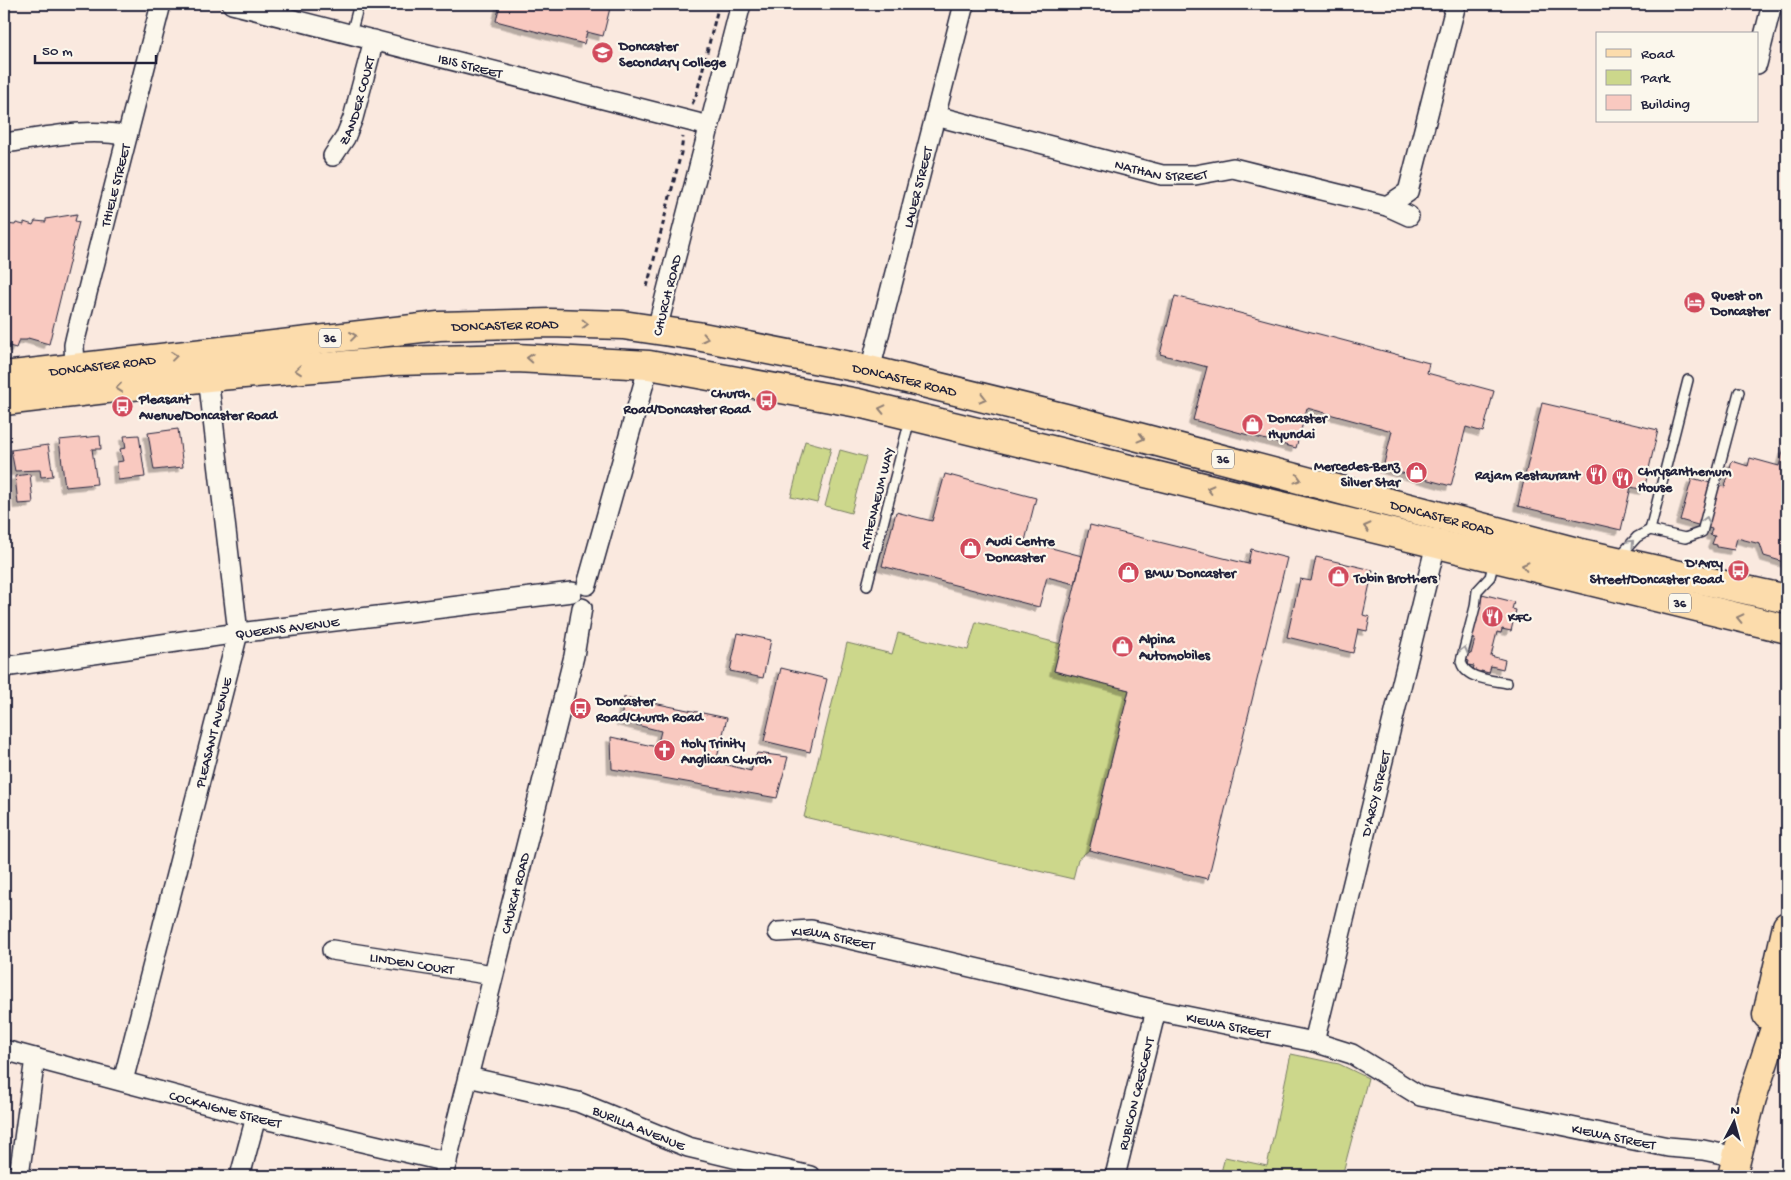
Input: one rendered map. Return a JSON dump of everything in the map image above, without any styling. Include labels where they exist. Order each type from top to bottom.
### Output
[{"type":"main road","name":"DONCASTER ROAD","points":[[4,376],[439,326],[550,323],[623,324],[870,370],[1066,418],[1583,567],[1787,629]]},
{"type":"main road","name":"CHURCH ROAD","points":[[649,365],[657,329]]},
{"type":"main road","name":"DONCASTER ROAD","points":[[4,401],[208,378],[394,361],[516,358],[649,365],[858,404],[911,416],[1494,559],[1583,567],[1616,560],[1787,598]]},
{"type":"main road","points":[[1058,451],[1066,418]]},
{"type":"main road","points":[[1752,1098],[1759,1050],[1787,926]]},
{"type":"main road","points":[[1734,1168],[1752,1098],[1787,992]]},
{"type":"street","name":"THIELE STREET","points":[[75,368],[74,345],[76,336],[162,4]]},
{"type":"street","name":"IBIS STREET","points":[[232,4],[709,126]]},
{"type":"street","name":"CHURCH ROAD","points":[[657,329],[741,4]]},
{"type":"street","name":"LAUER STREET","points":[[870,370],[964,4]]},
{"type":"street","points":[[1387,206],[1408,192],[1456,4]]},
{"type":"street","points":[[1758,60],[1772,4]]},
{"type":"street","name":"ZANDER COURT","points":[[333,156],[345,138],[353,118],[374,40]]},
{"type":"street","name":"NATHAN STREET","points":[[936,116],[1162,175],[1195,175],[1233,168],[1387,206],[1409,216]]},
{"type":"street","points":[[4,143],[90,132],[114,133],[127,136]]},
{"type":"street","name":"CHURCH ROAD","points":[[445,1169],[574,656],[582,608],[574,604],[571,597],[580,588],[649,365]]},
{"type":"street","name":"PLEASANT AVENUE","points":[[123,1081],[238,633],[208,378]]},
{"type":"street","name":"D'ARCY STREET","points":[[1314,1042],[1436,544]]},
{"type":"street","name":"QUEENS AVENUE","points":[[4,667],[238,633],[580,588]]},
{"type":"street","name":"KIEWA STREET","points":[[778,932],[811,930],[1156,1010],[1314,1042],[1352,1054],[1420,1096],[1668,1147],[1703,1150],[1734,1168]]},
{"type":"street","name":"LINDEN COURT","points":[[332,950],[493,976]]},
{"type":"street","name":"RUBICON CRESCENT","points":[[1115,1176],[1156,1010]]},
{"type":"street","name":"COCKAIGNE STREET","points":[[4,1050],[445,1169]]},
{"type":"street","points":[[19,1176],[35,1058]]},
{"type":"street","name":"BURILLA AVENUE","points":[[468,1077],[578,1102],[688,1147],[810,1176]]},
{"type":"street","points":[[240,1176],[256,1117]]},
{"type":"lane","points":[[350,34],[359,4]]},
{"type":"lane","points":[[1650,530],[1688,380]]},
{"type":"lane","points":[[1616,560],[1637,537],[1650,530],[1685,538],[1702,532],[1739,392]]},
{"type":"lane","name":"ATHENAEUM WAY","points":[[867,586],[911,416]]},
{"type":"lane","points":[[1494,559],[1490,577],[1477,591],[1475,607],[1461,661],[1462,667],[1468,673],[1507,683]]},
{"type":"path","points":[[647,287],[681,153],[686,120],[696,96],[719,4]]},
{"type":"green space","points":[[805,441],[831,448],[817,503],[791,497]]},
{"type":"green space","points":[[840,450],[866,457],[851,513],[825,506]]},
{"type":"green space","points":[[976,622],[1061,644],[1054,671],[1129,690],[1089,850],[1078,859],[1073,879],[804,817],[847,643],[892,654],[898,633],[968,650]]},
{"type":"green space","points":[[1291,1054],[1339,1064],[1368,1078],[1342,1176],[1220,1176],[1225,1157],[1267,1166]]},
{"type":"building","points":[[500,4],[611,4],[603,36],[587,32],[584,44],[496,21]]},
{"type":"building","points":[[77,214],[75,221],[79,222],[49,344],[28,338],[27,340],[19,340],[16,348],[9,346],[8,342],[4,342],[4,229],[6,224],[15,225],[16,223],[24,225],[24,222],[33,225],[35,221],[46,222],[46,219]]},
{"type":"building","points":[[1175,296],[1429,363],[1427,373],[1494,391],[1483,432],[1466,427],[1451,486],[1383,468],[1392,431],[1307,408],[1296,448],[1193,420],[1207,367],[1160,354]]},
{"type":"building","points":[[1542,403],[1658,430],[1644,490],[1631,487],[1621,530],[1518,506]]},
{"type":"building","points":[[178,429],[183,467],[154,470],[148,433]]},
{"type":"building","points":[[139,435],[145,477],[118,480],[117,462],[123,461],[120,449],[126,448],[124,436]]},
{"type":"building","points":[[100,436],[101,449],[92,449],[97,484],[65,487],[59,440]]},
{"type":"building","points":[[48,445],[53,476],[41,477],[40,470],[15,471],[11,450]]},
{"type":"building","points":[[1784,448],[1787,449],[1787,563],[1764,556],[1760,544],[1737,538],[1734,550],[1717,547],[1717,545],[1712,544],[1715,536],[1710,535],[1712,529],[1680,520],[1692,478],[1725,487],[1732,461],[1748,466],[1750,458],[1779,466]]},
{"type":"building","points":[[30,474],[33,503],[18,504],[15,476]]},
{"type":"building","name":"Audi Centre Doncaster","points":[[945,474],[1036,498],[1025,541],[1082,556],[1075,584],[1047,577],[1039,607],[882,566],[896,512],[932,521]]},
{"type":"building","points":[[1090,525],[1248,564],[1251,549],[1287,558],[1208,879],[1089,850],[1129,690],[1054,671]]},
{"type":"building","points":[[1316,557],[1373,570],[1363,615],[1370,617],[1367,631],[1358,629],[1353,653],[1287,637],[1300,579],[1311,581]]},
{"type":"building","points":[[1482,594],[1514,602],[1512,609],[1516,610],[1511,631],[1502,629],[1501,633],[1497,632],[1491,656],[1505,660],[1503,669],[1491,666],[1489,673],[1481,671],[1480,676],[1472,674],[1474,666],[1468,665],[1469,661],[1463,659],[1464,652],[1471,654],[1475,639],[1469,638],[1471,623],[1476,625]]},
{"type":"building","points":[[738,633],[771,640],[763,678],[730,671]]},
{"type":"building","points":[[781,668],[827,679],[810,752],[764,741]]},
{"type":"building","name":"Holy Trinity Anglican Church","points":[[624,697],[727,718],[716,762],[751,771],[757,753],[788,757],[777,798],[612,769],[611,737],[657,747],[661,731],[621,721]]},
{"type":"place","name":"Doncaster Secondary College","points":[[603,53]]},
{"type":"place","name":"Quest on Doncaster","points":[[1695,302]]},
{"type":"place","name":"Church Road/Doncaster Road","points":[[766,400]]},
{"type":"place","name":"Pleasant Avenue/Doncaster Road","points":[[123,406]]},
{"type":"place","name":"Doncaster Hyundai","points":[[1252,425]]},
{"type":"place","name":"Mercedes-Benz Silver Star","points":[[1416,473]]},
{"type":"place","name":"Rajam Restaurant","points":[[1596,474]]},
{"type":"place","name":"Chrysanthemum House","points":[[1622,478]]},
{"type":"place","name":"Audi Centre Doncaster","points":[[970,548]]},
{"type":"place","name":"D'Arcy Street/Doncaster Road","points":[[1739,570]]},
{"type":"place","name":"BMW Doncaster","points":[[1129,572]]},
{"type":"place","name":"Tobin Brothers","points":[[1338,577]]},
{"type":"place","name":"KFC","points":[[1492,616]]},
{"type":"place","name":"Alpina Automobiles","points":[[1123,646]]},
{"type":"place","name":"Doncaster Road/Church Road","points":[[580,708]]},
{"type":"place","name":"Holy Trinity Anglican Church","points":[[665,750]]}]
